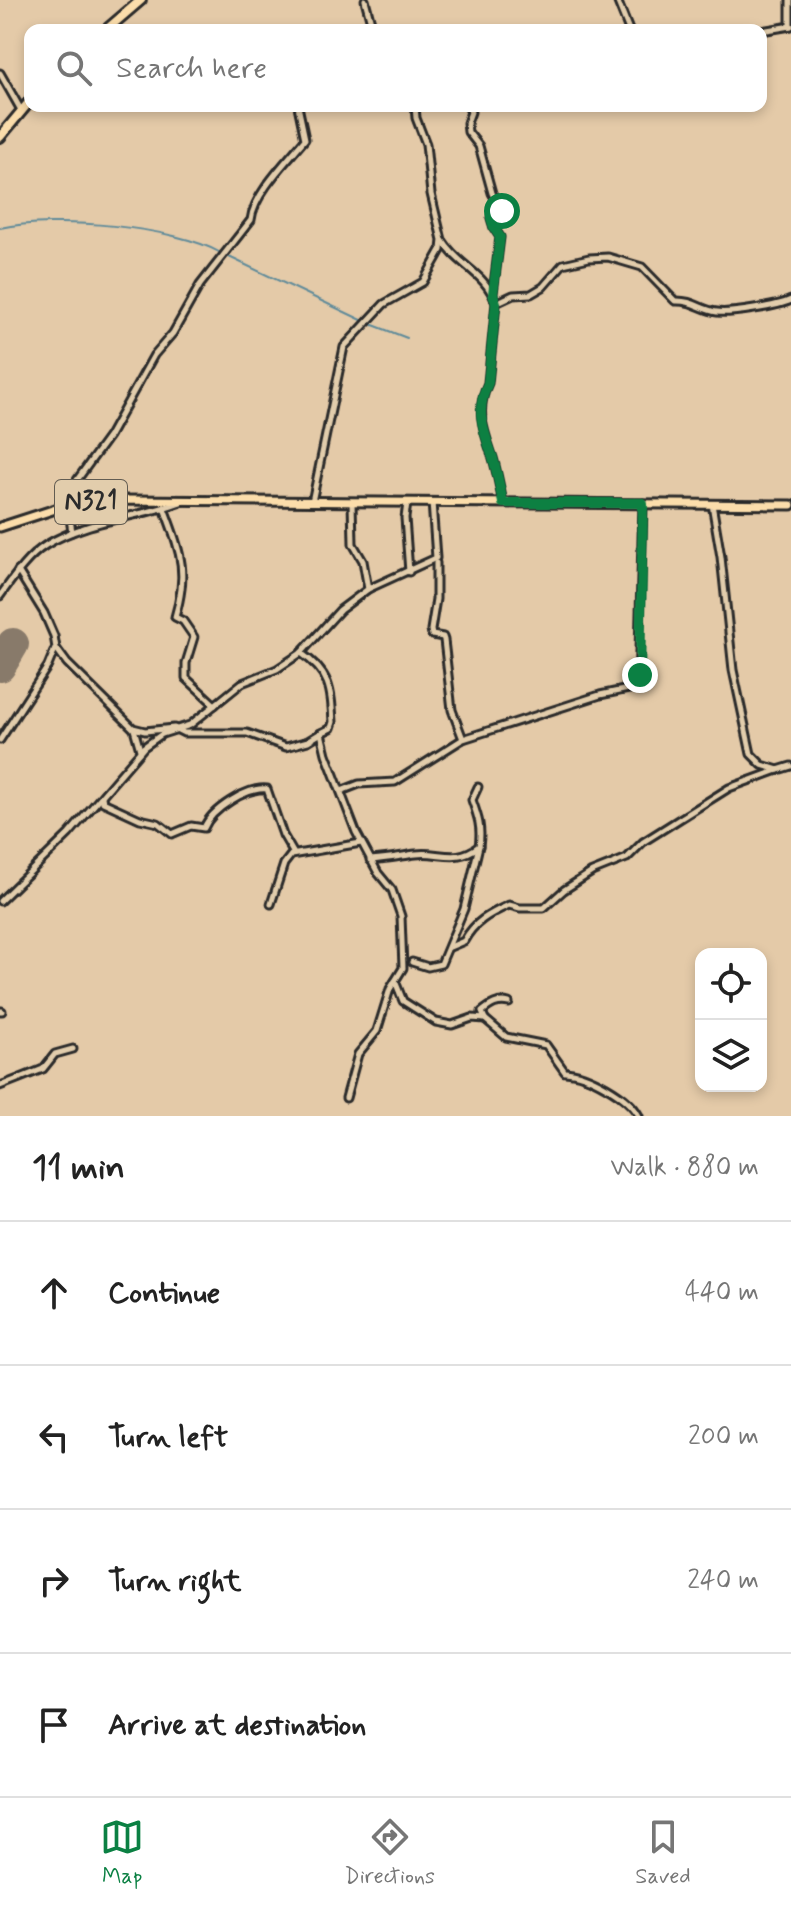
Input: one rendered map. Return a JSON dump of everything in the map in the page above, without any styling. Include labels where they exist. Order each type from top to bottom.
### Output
[{"type":"highway","points":[[113,24],[141,0]]},
{"type":"highway","points":[[0,137],[24,107]]},
{"type":"main road","name":"N321","points":[[0,527],[68,505],[115,501],[791,505]]},
{"type":"street","points":[[365,0],[371,24]]},
{"type":"street","points":[[617,0],[627,24]]},
{"type":"street","points":[[767,30],[791,26],[790,0]]},
{"type":"street","points":[[0,73],[21,110]]},
{"type":"street","points":[[72,532],[68,505],[77,480],[117,424],[154,355],[173,333],[200,285],[251,220],[252,210],[270,182],[305,139],[299,112]]},
{"type":"street","points":[[312,502],[344,347],[384,304],[423,282],[441,250],[426,144],[416,112]]},
{"type":"street","points":[[471,112],[468,132],[479,146],[492,193],[502,211],[501,215],[491,218],[500,237],[493,294]]},
{"type":"street","points":[[442,240],[450,252],[480,276],[496,303],[488,383],[480,412],[483,434],[493,459],[503,503]]},
{"type":"street","points":[[496,303],[513,295],[531,294],[543,287],[563,264],[608,257],[642,267],[675,301],[693,302],[716,312],[776,306],[791,300]]},
{"type":"street","name":"N321","points":[[0,596],[18,571],[44,546],[72,532],[186,500]]},
{"type":"street","points":[[352,502],[353,544],[363,561],[368,589]]},
{"type":"street","points":[[133,728],[145,731],[190,725],[242,683],[277,669],[301,653],[340,610],[368,589],[436,558],[432,502]]},
{"type":"street","points":[[407,503],[405,518],[409,572]]},
{"type":"street","points":[[341,791],[359,784],[395,782],[463,739],[600,695],[638,687],[643,503]]},
{"type":"street","points":[[712,503],[733,670],[751,754],[762,765],[778,770]]},
{"type":"street","points":[[164,508],[184,566],[175,617],[183,621],[194,637],[186,663],[186,678],[215,705]]},
{"type":"street","points":[[436,563],[436,599],[431,630],[432,635],[444,640],[452,710],[463,739]]},
{"type":"street","points":[[18,571],[44,613],[56,648],[67,663],[133,728],[141,748],[138,754]]},
{"type":"street","points":[[0,740],[48,666],[56,648]]},
{"type":"street","points":[[174,728],[184,733],[247,733],[286,747],[308,741],[331,728],[329,684],[319,665],[301,653]]},
{"type":"street","points":[[0,901],[50,854],[144,747],[174,728]]},
{"type":"street","points":[[321,733],[326,754],[361,843],[392,890],[401,916],[403,968],[395,981],[377,1031],[357,1057],[346,1098]]},
{"type":"street","points":[[450,947],[464,941],[480,920],[509,905],[544,908],[564,890],[592,872],[627,858],[643,842],[718,795],[791,766]]},
{"type":"street","points":[[412,962],[434,967],[441,964],[450,947],[464,909],[479,846],[481,823],[472,800],[478,787]]},
{"type":"street","points":[[102,796],[103,802],[112,808],[158,823],[172,834],[177,834],[191,826],[204,828],[221,806],[259,788],[267,789],[283,835],[294,854]]},
{"type":"street","points":[[271,904],[284,864],[294,854],[361,843]]},
{"type":"street","points":[[370,860],[422,854],[459,857],[479,846]]},
{"type":"street","points":[[395,981],[403,1001],[436,1022],[452,1025],[472,1018],[485,1019]]},
{"type":"street","points":[[509,1003],[502,1001],[489,1007],[482,1012],[485,1019],[506,1037],[546,1045],[565,1072],[579,1072],[603,1086],[631,1103],[639,1116]]},
{"type":"street","points":[[0,1086],[43,1069],[55,1054],[73,1049]]},
{"type":"waterway","points":[[0,228],[51,223],[113,226],[174,236],[221,253]]},
{"type":"waterway","points":[[227,256],[368,323],[407,338]]},
{"type":"runway","points":[[0,666],[13,644]]},
{"type":"route","points":[[502,211],[501,215],[491,218],[500,242],[493,294],[496,303],[488,383],[480,412],[483,434],[493,459],[503,503],[643,503],[640,675]]}]
